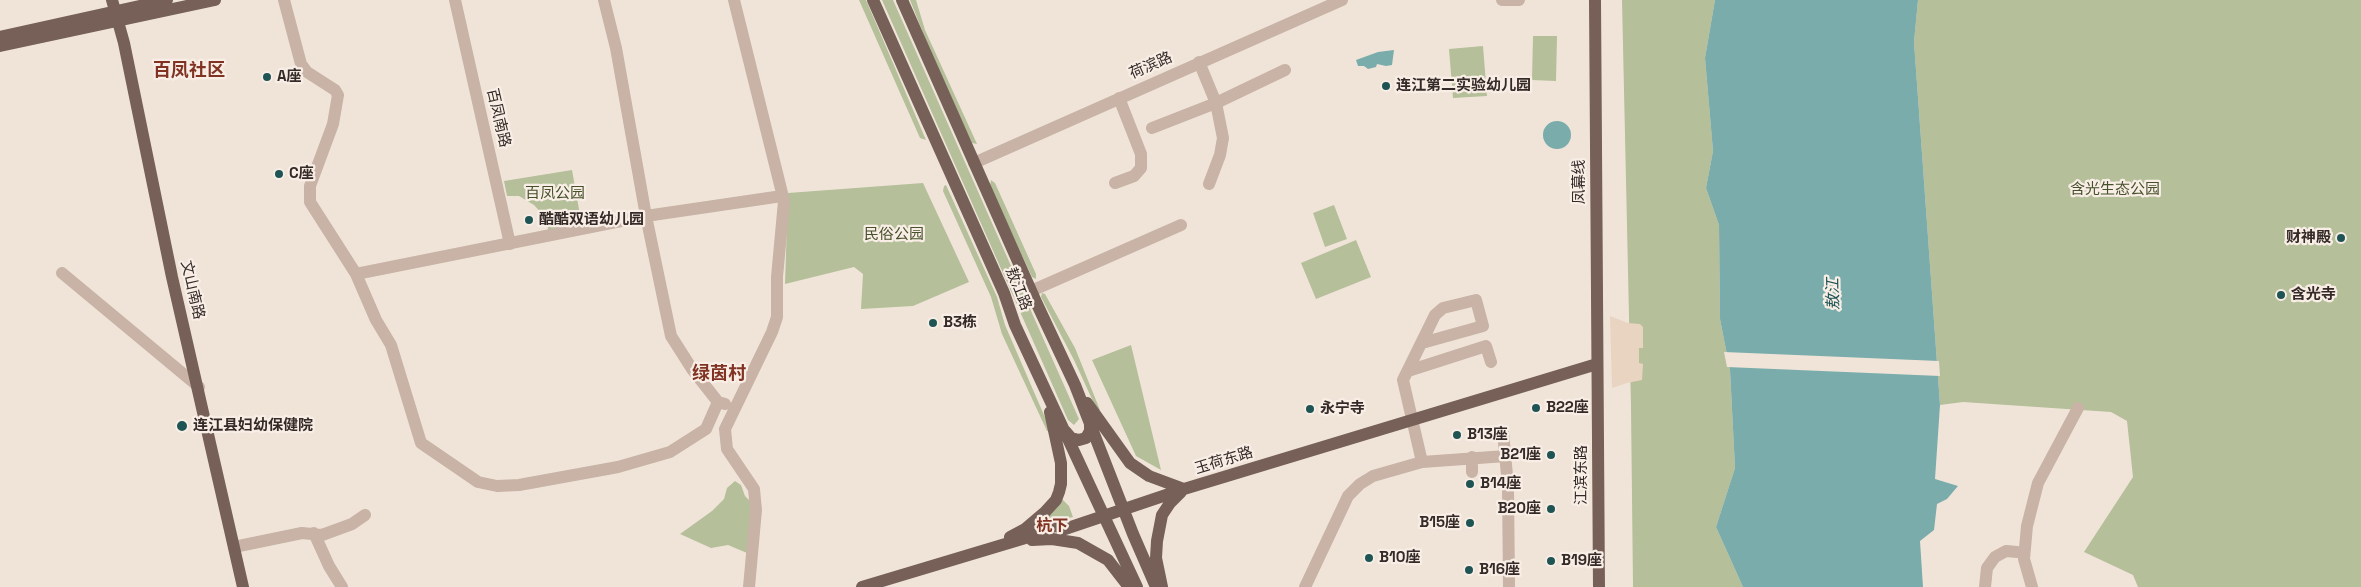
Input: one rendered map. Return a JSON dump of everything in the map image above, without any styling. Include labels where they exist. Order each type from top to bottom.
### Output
[{"type":"main road","points":[[0,37],[167,0]]},
{"type":"main road","points":[[0,46],[115,11],[215,0]]},
{"type":"main road","name":"敖江路","points":[[873,0],[1004,293],[1015,325],[1137,587]]},
{"type":"main road","name":"敖江路","points":[[902,0],[1031,291],[1075,385],[1156,587]]},
{"type":"main road","name":"凤幕线","points":[[1595,0],[1598,364]]},
{"type":"main road","name":"文山南路","points":[[115,11],[172,277],[244,587]]},
{"type":"main road","name":"玉荷东路","points":[[1064,534],[1104,516],[1184,489],[1598,364]]},
{"type":"main road","name":"江滨东路","points":[[1598,364],[1599,587]]},
{"type":"main road","points":[[1075,385],[1130,463],[1150,476],[1184,489],[1170,503],[1162,516],[1156,558],[1162,587]]},
{"type":"main road","points":[[988,550],[1025,529],[1056,500],[1061,484],[1061,463],[1047,396]]},
{"type":"main road","points":[[1065,431],[1071,438],[1079,440],[1086,438],[1090,431],[1090,423]]},
{"type":"main road","points":[[862,587],[1022,541],[1064,534],[1108,560],[1129,587]]},
{"type":"street","points":[[284,0],[301,64],[306,72],[335,90],[338,95],[333,124],[310,186],[310,202],[356,274],[376,320],[391,345],[421,443],[478,482],[496,486],[519,485],[618,467],[670,452],[706,429],[718,402]]},
{"type":"street","name":"百凤南路","points":[[455,0],[510,244]]},
{"type":"street","points":[[604,0],[616,48],[646,216],[671,336],[692,370],[718,402],[735,406]]},
{"type":"street","points":[[734,0],[784,201],[777,277],[776,317],[772,332],[735,406],[725,430],[724,438],[732,459],[748,477],[754,489],[756,510],[748,587]]},
{"type":"street","name":"荷滨路","points":[[974,163],[1342,0]]},
{"type":"street","points":[[1502,0],[1519,0]]},
{"type":"street","points":[[1199,62],[1216,103],[1223,138],[1220,155],[1209,184]]},
{"type":"street","points":[[1152,128],[1216,103],[1285,70]]},
{"type":"street","points":[[1114,183],[1134,176],[1141,168],[1141,154],[1119,98]]},
{"type":"street","points":[[356,274],[646,216],[782,196]]},
{"type":"street","points":[[1031,291],[1181,225]]},
{"type":"street","points":[[62,273],[199,387]]},
{"type":"street","points":[[1422,344],[1483,326],[1476,300],[1443,308],[1435,315],[1403,380],[1422,462]]},
{"type":"street","points":[[1440,338],[1446,359]]},
{"type":"street","points":[[1408,371],[1486,346],[1491,362]]},
{"type":"street","points":[[2032,587],[2024,559],[2027,526],[2038,483],[2078,408]]},
{"type":"street","points":[[1504,432],[1509,587]]},
{"type":"street","points":[[1305,587],[1348,496],[1360,484],[1373,476],[1422,462],[1506,456]]},
{"type":"street","points":[[1472,457],[1472,472]]},
{"type":"street","points":[[234,546],[302,533],[322,535],[343,527],[365,515]]},
{"type":"street","points":[[314,533],[329,566],[342,587]]},
{"type":"street","points":[[1986,587],[1987,568],[1995,557],[2006,551],[2017,552]]},
{"type":"green space","points":[[859,0],[866,0],[926,140],[920,138]]},
{"type":"green space","points":[[882,0],[893,0],[1079,419],[1074,425],[1068,420]]},
{"type":"green space","points":[[910,0],[916,0],[925,30],[977,144],[972,143],[940,75]]},
{"type":"green space","points":[[1622,0],[1715,0],[1705,58],[1713,151],[1706,188],[1719,225],[1720,319],[1730,370],[1735,468],[1716,527],[1743,587],[1633,587]]},
{"type":"green space","name":"含光生态公园","points":[[1918,0],[2361,0],[2361,587],[2138,587],[2133,575],[2084,552],[2133,477],[2127,421],[2111,412],[1963,402],[1940,405],[1914,42]]},
{"type":"green space","points":[[1533,36],[1557,36],[1556,81],[1532,80]]},
{"type":"green space","points":[[1483,46],[1487,96],[1453,98],[1449,49]]},
{"type":"green space","name":"百凤公园","points":[[572,170],[582,226],[549,232],[544,216],[534,205],[519,196],[507,196],[504,181]]},
{"type":"green space","points":[[991,180],[995,183],[1036,274],[1036,279],[1032,277],[990,186]]},
{"type":"green space","name":"民俗公园","points":[[923,183],[969,282],[913,306],[861,309],[863,274],[854,267],[785,284],[788,193]]},
{"type":"green space","points":[[946,185],[997,297],[1005,325],[1050,429],[1049,431],[1047,431],[1002,334],[991,297],[943,191]]},
{"type":"green space","points":[[1334,205],[1347,239],[1325,247],[1313,213]]},
{"type":"green space","points":[[1356,240],[1371,277],[1316,299],[1301,263]]},
{"type":"green space","points":[[1042,293],[1045,294],[1075,348],[1100,410],[1097,410],[1074,360],[1041,297]]},
{"type":"green space","points":[[1131,345],[1161,470],[1136,456],[1092,360]]},
{"type":"green space","points":[[735,481],[741,485],[745,496],[753,504],[747,553],[728,545],[711,548],[680,534],[712,511],[724,499],[727,488]]},
{"type":"green space","points":[[1061,498],[1069,506],[1073,517],[1046,524],[1044,521]]},
{"type":"shaded area","points":[[1610,316],[1628,323],[1640,324],[1643,327],[1643,348],[1639,348],[1639,363],[1643,364],[1642,380],[1612,388]]},
{"type":"water","name":"敖江","points":[[1715,0],[1918,0],[1914,42],[1940,405],[1935,479],[1958,486],[1947,499],[1937,504],[1934,530],[1920,541],[1923,587],[1743,587],[1716,527],[1735,468],[1730,370],[1720,319],[1719,225],[1706,188],[1713,151],[1705,58]]},
{"type":"water","points":[[1394,50],[1392,65],[1377,64],[1376,67],[1368,69],[1364,66],[1358,66],[1356,60],[1378,52]]},
{"type":"water","points":[[1557,121],[1567,125],[1571,135],[1567,145],[1557,149],[1547,145],[1543,135],[1547,125]]},
{"type":"pier","points":[[1724,352],[1939,361],[1940,376],[1727,367]]},
{"type":"place","name":"A座","points":[[267,77]]},
{"type":"place","name":"连江第二实验幼儿园","points":[[1386,86]]},
{"type":"place","name":"C座","points":[[279,174]]},
{"type":"place","name":"酷酷双语幼儿园","points":[[529,220]]},
{"type":"place","name":"财神殿","points":[[2341,238]]},
{"type":"place","name":"含光寺","points":[[2281,295]]},
{"type":"place","name":"B3栋","points":[[933,323]]},
{"type":"place","name":"B22座","points":[[1536,408]]},
{"type":"place","name":"永宁寺","points":[[1310,409]]},
{"type":"place","name":"连江县妇幼保健院","points":[[182,426]]},
{"type":"place","name":"B13座","points":[[1457,435]]},
{"type":"place","name":"B21座","points":[[1551,455]]},
{"type":"place","name":"B14座","points":[[1470,484]]},
{"type":"place","name":"B20座","points":[[1551,509]]},
{"type":"place","name":"B15座","points":[[1470,523]]},
{"type":"place","name":"B10座","points":[[1369,558]]},
{"type":"place","name":"B19座","points":[[1551,561]]},
{"type":"place","name":"B16座","points":[[1469,570]]},
{"type":"district","name":"百凤社区","points":[[189,71]]},
{"type":"district","name":"绿茵村","points":[[719,374]]},
{"type":"district","name":"杭下","points":[[1052,527]]}]
